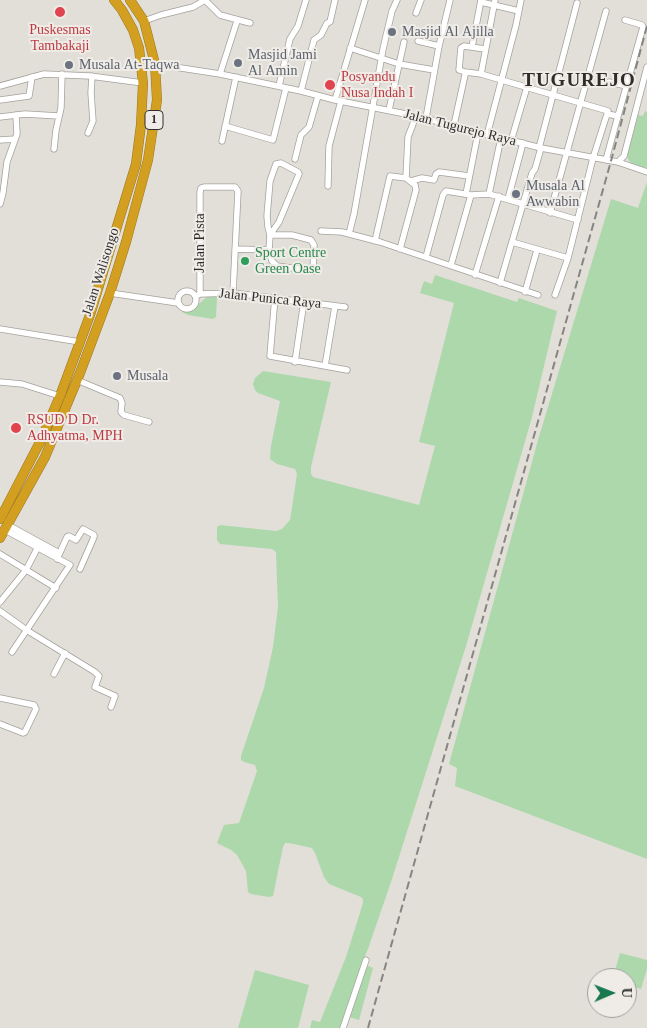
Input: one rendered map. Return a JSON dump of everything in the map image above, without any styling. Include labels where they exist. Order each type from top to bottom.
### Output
[{"type":"highway","name":"Jalan Walisongo","points":[[0,519],[40,442],[60,396],[90,315],[136,164],[141,125],[143,84],[139,48],[134,30],[114,0]]},
{"type":"highway","name":"Jalan Walisongo","points":[[4,531],[45,457],[77,380],[110,293],[148,160],[157,100],[155,64],[144,21],[130,0]]},
{"type":"highway","points":[[114,238],[126,242]]},
{"type":"street","points":[[144,21],[193,6],[205,0],[220,15],[250,23]]},
{"type":"street","points":[[279,86],[290,39],[298,26],[306,0]]},
{"type":"street","points":[[301,91],[314,40],[321,35],[327,23],[331,20],[335,0]]},
{"type":"street","points":[[328,186],[329,146],[350,48],[364,0]]},
{"type":"street","points":[[349,234],[382,58],[392,11],[397,0]]},
{"type":"street","points":[[416,14],[423,0]]},
{"type":"street","points":[[426,118],[438,46],[450,0]]},
{"type":"street","points":[[487,135],[521,0]]},
{"type":"street","points":[[472,47],[481,1],[519,11]]},
{"type":"street","points":[[481,74],[494,3]]},
{"type":"street","points":[[500,283],[540,148],[577,3]]},
{"type":"street","points":[[550,213],[606,11]]},
{"type":"street","points":[[220,74],[237,20]]},
{"type":"street","points":[[606,160],[643,26],[625,20]]},
{"type":"street","points":[[418,41],[438,46]]},
{"type":"street","points":[[389,110],[404,42]]},
{"type":"street","points":[[350,48],[399,64],[434,70]]},
{"type":"street","points":[[485,49],[461,48],[458,70],[481,74],[580,102],[618,116]]},
{"type":"street","name":"Jalan Tugurejo Raya","points":[[155,64],[236,77],[338,101],[426,118],[540,148],[618,162],[647,172]]},
{"type":"street","points":[[618,162],[624,156],[644,91],[647,67]]},
{"type":"street","points":[[454,125],[466,72]]},
{"type":"street","points":[[0,86],[44,74],[92,76],[143,84]]},
{"type":"street","points":[[54,149],[62,74]]},
{"type":"street","points":[[0,100],[29,96],[32,76]]},
{"type":"street","points":[[88,134],[93,120],[92,76]]},
{"type":"street","points":[[222,141],[236,77]]},
{"type":"street","points":[[609,82],[626,86]]},
{"type":"street","points":[[511,141],[527,87]]},
{"type":"street","points":[[225,126],[272,141],[275,138],[286,88]]},
{"type":"street","points":[[295,160],[301,136],[309,127],[318,96]]},
{"type":"street","points":[[555,295],[568,258],[592,158],[607,112]]},
{"type":"street","points":[[0,116],[25,114],[59,116]]},
{"type":"street","points":[[0,204],[7,162],[17,134],[16,115]]},
{"type":"street","points":[[400,249],[416,190],[415,185],[409,180],[408,137],[416,116]]},
{"type":"street","points":[[451,265],[468,194],[469,176],[478,133]]},
{"type":"street","points":[[490,194],[501,138]]},
{"type":"street","points":[[0,140],[15,139]]},
{"type":"street","points":[[508,199],[523,144]]},
{"type":"street","points":[[270,235],[279,222],[299,174],[281,163],[276,164],[270,181],[267,216],[270,235],[269,248],[272,260],[277,266],[313,271],[314,245],[311,240],[292,235],[270,235]]},
{"type":"street","points":[[375,241],[390,176],[409,180],[422,178],[434,180],[439,172],[469,176]]},
{"type":"street","name":"Jalan Pista","points":[[198,295],[201,188],[235,187],[238,191],[235,247]]},
{"type":"street","points":[[426,257],[444,192],[490,194],[578,220]]},
{"type":"street","points":[[475,274],[498,196]]},
{"type":"street","points":[[321,231],[349,234],[375,241],[538,295]]},
{"type":"street","points":[[512,242],[568,258]]},
{"type":"street","points":[[233,293],[235,247],[269,248]]},
{"type":"street","points":[[525,292],[537,250]]},
{"type":"street","points":[[110,293],[178,303],[184,308],[191,308],[196,303],[198,295],[190,291],[183,291],[178,296],[178,303]]},
{"type":"street","name":"Jalan Punica Raya","points":[[198,295],[233,293],[345,307]]},
{"type":"street","points":[[275,297],[270,356],[347,370]]},
{"type":"street","points":[[295,362],[304,301]]},
{"type":"street","points":[[325,366],[335,306]]},
{"type":"street","points":[[0,330],[80,342]]},
{"type":"street","points":[[77,380],[120,398],[122,403],[121,412],[124,415],[149,422]]},
{"type":"street","points":[[0,382],[22,384],[60,396]]},
{"type":"street","points":[[58,556],[68,536],[76,540],[82,529],[94,535],[80,569]]},
{"type":"street","points":[[4,531],[58,556],[70,565],[12,652]]},
{"type":"street","points":[[0,602],[26,570],[38,546]]},
{"type":"street","points":[[0,554],[56,588]]},
{"type":"street","points":[[0,611],[98,675],[95,687],[115,696],[111,707]]},
{"type":"street","points":[[54,674],[65,653]]},
{"type":"street","points":[[0,698],[35,705],[36,708],[25,732],[20,732],[0,724]]},
{"type":"street","points":[[343,1028],[366,960]]},
{"type":"green space","points":[[645,111],[647,112],[647,168],[631,164],[627,157],[638,115],[643,116]]},
{"type":"green space","points":[[647,182],[647,859],[455,786],[457,768],[449,764],[538,440],[611,199],[638,208]]},
{"type":"green space","points":[[435,275],[517,302],[519,298],[557,311],[532,417],[466,646],[392,879],[362,963],[373,968],[359,1020],[346,1016],[340,1028],[310,1028],[312,1020],[320,1022],[346,957],[363,899],[329,884],[324,877],[312,848],[289,843],[285,843],[283,847],[273,896],[251,894],[248,892],[246,871],[237,855],[217,843],[224,825],[239,823],[257,771],[255,765],[244,762],[241,760],[241,756],[264,688],[273,647],[278,607],[276,552],[272,549],[220,544],[217,540],[217,527],[220,525],[276,531],[282,529],[290,520],[297,474],[295,469],[277,464],[270,459],[280,401],[258,393],[255,390],[253,384],[255,378],[263,371],[331,382],[311,467],[313,477],[419,505],[435,446],[419,442],[454,303],[420,293],[424,281],[432,284]]},
{"type":"green space","points":[[208,296],[217,297],[216,317],[213,319],[188,315],[182,312],[193,309]]},
{"type":"green space","points":[[620,953],[647,960],[647,969],[641,989],[637,988],[637,968],[616,968]]},
{"type":"green space","points":[[255,970],[309,985],[298,1028],[238,1028]]},
{"type":"railway","points":[[368,1028],[611,161],[647,26]]},
{"type":"place","name":"Puskesmas Tambakaji","points":[[60,12]]},
{"type":"place","name":"Masjid Al Ajilla","points":[[392,32]]},
{"type":"place","name":"Masjid Jami Al Amin","points":[[238,63]]},
{"type":"place","name":"Musala At-Taqwa","points":[[69,65]]},
{"type":"place","name":"Posyandu Nusa Indah I","points":[[330,85]]},
{"type":"place","name":"Musala Al Awwabin","points":[[516,194]]},
{"type":"place","name":"Sport Centre Green Oase","points":[[245,261]]},
{"type":"place","name":"Musala","points":[[117,376]]},
{"type":"place","name":"RSUD D Dr. Adhyatma, MPH","points":[[16,428]]},
{"type":"district","name":"TUGUREJO","points":[[579,81]]}]
